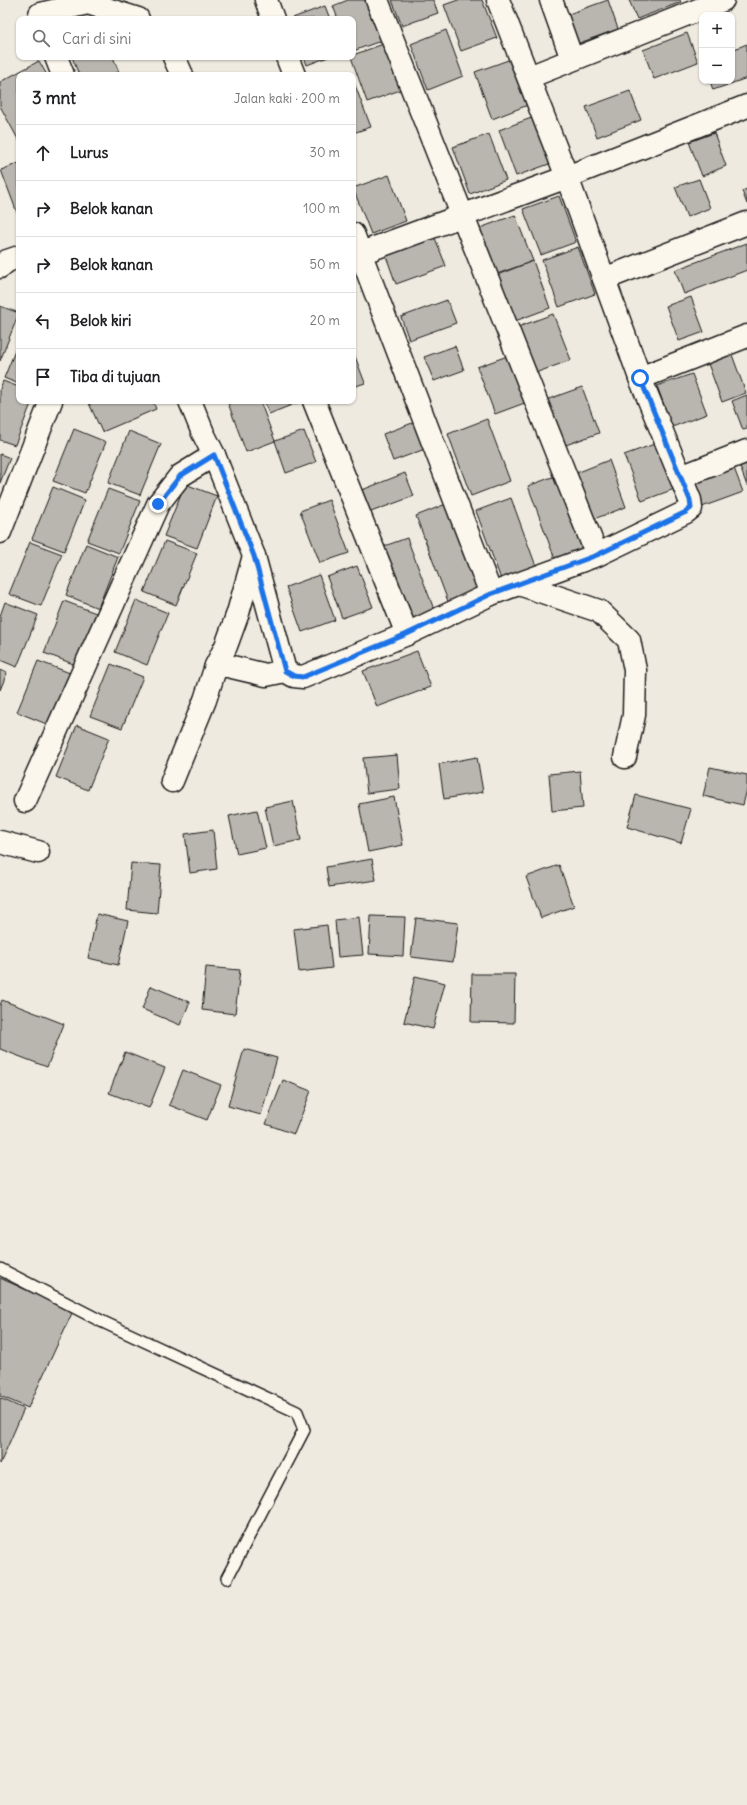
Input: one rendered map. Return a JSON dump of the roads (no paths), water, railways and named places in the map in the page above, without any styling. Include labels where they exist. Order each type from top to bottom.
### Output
[{"type":"street","points":[[266,0],[272,16]]},
{"type":"street","points":[[377,0],[597,555]]},
{"type":"street","points":[[216,666],[228,666],[266,675],[285,671],[294,676],[303,677],[407,634],[491,594],[597,555],[686,512],[691,508],[690,500],[640,378],[567,177],[498,0]]},
{"type":"street","points":[[551,0],[572,59]]},
{"type":"street","points":[[529,77],[723,0]]},
{"type":"street","points":[[39,11],[88,2],[129,16]]},
{"type":"street","points":[[57,60],[62,72]]},
{"type":"street","points":[[175,60],[181,72]]},
{"type":"street","points":[[288,60],[293,72]]},
{"type":"street","points":[[356,248],[462,216],[567,177],[747,106]]},
{"type":"street","points":[[604,279],[747,223]]},
{"type":"street","points":[[356,251],[491,594]]},
{"type":"street","points":[[0,267],[7,261],[16,258]]},
{"type":"street","points":[[640,378],[747,336]]},
{"type":"street","points":[[0,532],[49,404]]},
{"type":"street","points":[[191,404],[214,455],[254,556],[285,671]]},
{"type":"street","points":[[315,404],[407,634]]},
{"type":"street","points":[[681,477],[747,451]]},
{"type":"street","points":[[24,801],[158,504],[180,476],[214,455]]},
{"type":"street","points":[[172,781],[205,700],[216,666],[226,646],[238,613],[254,556]]},
{"type":"street","points":[[519,584],[599,611],[629,640],[635,670],[634,714],[625,757]]},
{"type":"street","points":[[0,842],[38,852]]},
{"type":"lane","points":[[0,1269],[103,1322],[296,1412],[304,1430],[227,1578]]}]
